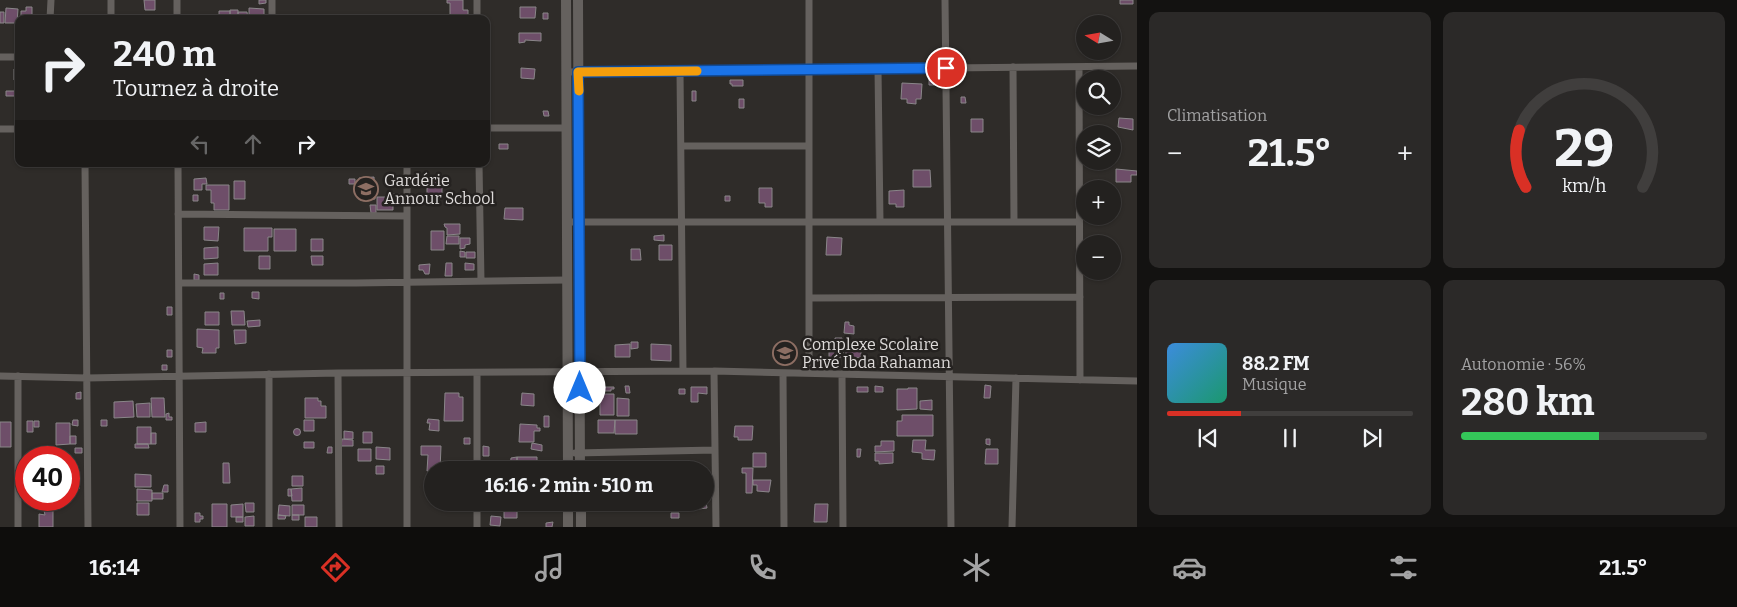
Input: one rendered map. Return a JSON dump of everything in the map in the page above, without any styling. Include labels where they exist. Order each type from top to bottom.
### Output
[{"type":"street","points":[[50,15],[51,0]]},
{"type":"street","points":[[111,0],[111,15]]},
{"type":"street","points":[[177,0],[177,15]]},
{"type":"street","points":[[272,0],[272,15]]},
{"type":"street","points":[[477,0],[477,15]]},
{"type":"street","points":[[566,0],[568,461]]},
{"type":"street","points":[[578,0],[580,461]]},
{"type":"street","points":[[809,0],[809,373]]},
{"type":"street","points":[[945,0],[951,527]]},
{"type":"street","points":[[0,57],[15,57]]},
{"type":"street","points":[[567,72],[1137,66]]},
{"type":"street","points":[[1013,67],[1014,222]]},
{"type":"street","points":[[1079,67],[1080,180]]},
{"type":"street","points":[[878,69],[880,222]]},
{"type":"street","points":[[680,71],[683,372]]},
{"type":"street","points":[[490,128],[567,128]]},
{"type":"street","points":[[0,129],[15,129]]},
{"type":"street","points":[[681,146],[809,146]]},
{"type":"street","points":[[85,167],[88,527]]},
{"type":"street","points":[[178,167],[180,527]]},
{"type":"street","points":[[407,167],[407,527]]},
{"type":"street","points":[[480,167],[481,281]]},
{"type":"street","points":[[178,214],[407,216]]},
{"type":"street","points":[[567,222],[1076,222]]},
{"type":"street","points":[[1080,225],[1080,380]]},
{"type":"street","points":[[179,283],[567,280]]},
{"type":"street","points":[[809,298],[1080,297]]},
{"type":"street","points":[[714,371],[716,527]]},
{"type":"street","points":[[0,376],[87,378],[338,373],[714,371],[1137,381]]},
{"type":"street","points":[[338,373],[339,527]]},
{"type":"street","points":[[477,373],[477,461]]},
{"type":"street","points":[[783,373],[784,527]]},
{"type":"street","points":[[268,374],[269,527]]},
{"type":"street","points":[[842,374],[843,527]]},
{"type":"street","points":[[18,376],[18,527]]},
{"type":"street","points":[[1012,527],[1016,378]]},
{"type":"street","points":[[568,454],[715,450]]},
{"type":"street","points":[[477,511],[477,527]]},
{"type":"street","points":[[568,511],[568,527]]},
{"type":"street","points":[[581,511],[581,527]]},
{"type":"building","points":[[144,0],[155,0],[155,10],[145,10]]},
{"type":"building","points":[[259,0],[266,0],[266,3],[259,4]]},
{"type":"building","points":[[447,0],[463,0],[463,10],[468,10],[468,15],[450,15],[450,3],[447,3]]},
{"type":"building","points":[[1120,0],[1133,0],[1133,4],[1120,4]]},
{"type":"building","points":[[26,7],[32,7],[32,15],[21,15],[21,11],[26,11]]},
{"type":"building","points":[[520,7],[536,7],[535,18],[520,18]]},
{"type":"building","points":[[6,8],[18,9],[18,15],[15,15],[15,23],[5,23]]},
{"type":"building","points":[[249,8],[264,9],[264,15],[249,15]]},
{"type":"building","points":[[230,10],[238,10],[238,15],[230,15]]},
{"type":"building","points":[[219,11],[230,11],[230,15],[219,15]]},
{"type":"building","points":[[0,12],[4,12],[4,23],[0,23]]},
{"type":"building","points":[[238,12],[247,12],[247,15],[238,15]]},
{"type":"building","points":[[543,13],[548,13],[548,19],[543,19]]},
{"type":"building","points":[[519,33],[541,33],[541,41],[525,40],[525,42],[519,43]]},
{"type":"building","points":[[521,68],[535,69],[534,79],[521,78]]},
{"type":"building","points":[[934,79],[934,85],[929,85],[929,80]]},
{"type":"building","points":[[730,80],[743,80],[743,86],[732,86]]},
{"type":"building","points":[[902,83],[922,84],[921,99],[916,99],[916,104],[907,103],[907,99],[901,99]]},
{"type":"building","points":[[6,91],[15,91],[15,96],[6,96]]},
{"type":"building","points":[[692,91],[696,91],[696,101],[692,101]]},
{"type":"building","points":[[961,97],[965,97],[966,103],[961,103]]},
{"type":"building","points":[[739,99],[744,99],[744,108],[739,108]]},
{"type":"building","points":[[543,111],[548,111],[549,116],[544,116]]},
{"type":"building","points":[[1119,118],[1133,119],[1133,130],[1121,128],[1121,125],[1118,125]]},
{"type":"building","points":[[971,119],[983,119],[983,132],[971,132]]},
{"type":"building","points":[[499,144],[508,144],[508,149],[499,149]]},
{"type":"building","points":[[913,170],[930,170],[931,187],[913,187]]},
{"type":"building","points":[[1116,170],[1137,171],[1137,175],[1131,175],[1131,182],[1116,180]]},
{"type":"building","points":[[442,176],[442,195],[427,195],[427,177]]},
{"type":"building","points":[[374,177],[375,199],[360,200],[359,178]]},
{"type":"building","points":[[206,178],[207,184],[202,184],[202,190],[194,190],[194,179]]},
{"type":"building","points":[[349,179],[355,179],[355,184],[349,184]]},
{"type":"building","points":[[234,181],[245,181],[245,199],[234,199]]},
{"type":"building","points":[[206,185],[229,185],[229,210],[214,210],[214,203],[211,203],[211,190],[206,190]]},
{"type":"building","points":[[759,188],[772,188],[772,207],[765,207],[765,203],[759,203]]},
{"type":"building","points":[[904,190],[904,207],[896,207],[896,204],[889,204],[889,191]]},
{"type":"building","points":[[393,194],[401,194],[401,201],[395,201]]},
{"type":"building","points":[[193,195],[198,195],[198,201],[193,201]]},
{"type":"building","points":[[725,196],[730,196],[730,201],[725,201]]},
{"type":"building","points":[[377,197],[393,197],[393,210],[377,210]]},
{"type":"building","points":[[370,205],[376,205],[376,213],[371,213]]},
{"type":"building","points":[[505,208],[523,208],[523,220],[504,219]]},
{"type":"building","points":[[444,224],[460,224],[460,234],[447,235],[447,228]]},
{"type":"building","points":[[204,227],[219,227],[218,241],[204,240]]},
{"type":"building","points":[[244,228],[272,228],[272,237],[268,237],[268,251],[244,251]]},
{"type":"building","points":[[274,229],[296,229],[296,251],[274,251]]},
{"type":"building","points":[[431,231],[444,231],[444,250],[431,250]]},
{"type":"building","points":[[664,235],[664,241],[654,240],[654,236]]},
{"type":"building","points":[[447,236],[459,236],[459,244],[446,244]]},
{"type":"building","points":[[827,237],[842,238],[841,255],[826,255]]},
{"type":"building","points":[[460,238],[470,238],[470,244],[460,249]]},
{"type":"building","points":[[311,239],[323,239],[323,251],[311,251]]},
{"type":"building","points":[[659,245],[672,245],[672,260],[659,260]]},
{"type":"building","points":[[218,247],[218,258],[204,259],[204,248]]},
{"type":"building","points":[[631,249],[640,249],[641,260],[631,260]]},
{"type":"building","points":[[460,251],[465,252],[465,257],[460,257]]},
{"type":"building","points":[[466,252],[475,252],[475,258],[466,258]]},
{"type":"building","points":[[259,256],[270,256],[270,269],[259,269]]},
{"type":"building","points":[[311,256],[323,256],[323,265],[312,265]]},
{"type":"building","points":[[218,263],[218,275],[204,275],[204,264]]},
{"type":"building","points":[[446,263],[452,263],[452,276],[445,276]]},
{"type":"building","points":[[465,263],[474,264],[474,270],[465,270]]},
{"type":"building","points":[[430,264],[429,274],[419,270],[419,265]]},
{"type":"building","points":[[194,274],[199,275],[199,280],[194,280]]},
{"type":"building","points":[[252,292],[259,292],[259,299],[252,298]]},
{"type":"building","points":[[220,293],[224,293],[224,299],[220,299]]},
{"type":"building","points":[[167,307],[172,307],[172,315],[167,315]]},
{"type":"building","points":[[231,311],[244,311],[245,325],[232,325]]},
{"type":"building","points":[[205,312],[219,312],[219,325],[205,325]]},
{"type":"building","points":[[260,320],[260,326],[248,327],[247,321]]},
{"type":"building","points":[[845,322],[849,322],[849,325],[854,326],[854,334],[844,333]]},
{"type":"building","points":[[197,329],[219,330],[219,348],[216,348],[216,353],[202,353],[203,348],[197,347]]},
{"type":"building","points":[[234,330],[246,330],[246,343],[235,344]]},
{"type":"building","points":[[835,338],[842,338],[841,349],[835,349]]},
{"type":"building","points":[[631,342],[638,342],[638,348],[631,349]]},
{"type":"building","points":[[630,344],[630,357],[615,357],[615,345]]},
{"type":"building","points":[[651,344],[671,345],[671,361],[651,360]]},
{"type":"building","points":[[846,347],[861,348],[861,358],[846,357]]},
{"type":"building","points":[[167,350],[172,350],[172,357],[167,357]]},
{"type":"building","points":[[829,352],[843,352],[842,357],[829,357]]},
{"type":"building","points":[[162,365],[167,365],[167,370],[162,370]]},
{"type":"building","points":[[985,385],[991,386],[990,398],[984,398]]},
{"type":"building","points":[[589,386],[600,386],[597,397],[592,397],[592,400],[590,400]]},
{"type":"building","points":[[625,386],[629,386],[630,393],[626,393]]},
{"type":"building","points":[[875,386],[883,387],[883,392],[875,392]]},
{"type":"building","points":[[604,387],[614,387],[614,389],[605,391]]},
{"type":"building","points":[[691,387],[707,387],[707,394],[698,393],[698,402],[691,402]]},
{"type":"building","points":[[857,387],[868,387],[868,392],[857,392]]},
{"type":"building","points":[[917,388],[917,409],[897,410],[897,389]]},
{"type":"building","points":[[679,389],[685,389],[685,394],[679,394]]},
{"type":"building","points":[[81,392],[81,399],[76,399],[76,393]]},
{"type":"building","points":[[445,393],[459,393],[459,397],[463,397],[463,421],[444,421]]},
{"type":"building","points":[[522,393],[534,394],[534,406],[521,405]]},
{"type":"building","points":[[600,394],[614,394],[614,415],[600,415]]},
{"type":"building","points":[[151,398],[164,398],[165,417],[152,417]]},
{"type":"building","points":[[305,398],[318,398],[318,401],[321,401],[321,406],[326,406],[326,418],[305,418]]},
{"type":"building","points":[[617,398],[629,399],[629,416],[617,416]]},
{"type":"building","points":[[932,400],[932,410],[920,409],[920,401]]},
{"type":"building","points":[[133,401],[134,417],[114,418],[114,402]]},
{"type":"building","points":[[150,403],[150,417],[137,417],[136,404]]},
{"type":"building","points":[[169,413],[169,417],[172,417],[172,420],[166,420],[166,414]]},
{"type":"building","points":[[902,415],[933,415],[933,436],[897,436],[897,421],[902,421]]},
{"type":"building","points":[[544,416],[549,416],[549,427],[544,427]]},
{"type":"building","points":[[428,419],[439,420],[439,431],[429,430],[430,423],[427,423]]},
{"type":"building","points":[[73,420],[78,420],[78,426],[72,425]]},
{"type":"building","points":[[101,420],[107,420],[107,426],[101,426]]},
{"type":"building","points":[[304,420],[314,420],[314,431],[304,431]]},
{"type":"building","points":[[598,420],[615,420],[614,433],[598,433]]},
{"type":"building","points":[[615,420],[637,420],[637,434],[615,434]]},
{"type":"building","points":[[27,421],[33,421],[33,432],[27,432]]},
{"type":"building","points":[[34,421],[39,421],[39,427],[34,427]]},
{"type":"building","points":[[0,422],[11,422],[11,447],[0,447]]},
{"type":"building","points":[[206,422],[206,432],[195,432],[195,423]]},
{"type":"building","points":[[56,423],[70,423],[70,444],[56,445]]},
{"type":"building","points":[[520,424],[537,425],[537,428],[540,428],[540,431],[534,431],[534,442],[519,442]]},
{"type":"building","points":[[735,426],[753,426],[752,440],[738,440],[738,437],[734,437]]},
{"type":"building","points":[[137,427],[151,427],[151,444],[137,444]]},
{"type":"building","points":[[297,429],[300,432],[297,435],[294,432]]},
{"type":"building","points":[[344,431],[353,432],[353,439],[344,439]]},
{"type":"building","points":[[363,432],[372,432],[372,443],[363,443]]},
{"type":"building","points":[[151,433],[156,433],[156,444],[151,444]]},
{"type":"building","points":[[70,436],[76,436],[76,444],[70,444]]},
{"type":"building","points":[[464,438],[470,438],[470,444],[464,444]]},
{"type":"building","points":[[342,439],[353,440],[353,446],[341,446]]},
{"type":"building","points":[[986,439],[990,439],[990,445],[986,444]]},
{"type":"building","points":[[913,440],[926,440],[925,450],[935,450],[934,460],[922,459],[922,453],[912,452]]},
{"type":"building","points":[[881,441],[894,441],[894,451],[875,452],[875,446],[881,446]]},
{"type":"building","points":[[304,442],[314,442],[314,448],[304,448]]},
{"type":"building","points":[[532,443],[542,445],[542,451],[531,449]]},
{"type":"building","points":[[135,444],[148,444],[149,448],[135,448]]},
{"type":"building","points":[[421,446],[441,446],[440,461],[428,461],[428,455],[421,455]]},
{"type":"building","points":[[483,446],[489,447],[489,456],[483,456]]},
{"type":"building","points":[[328,447],[332,447],[332,453],[327,453]]},
{"type":"building","points":[[376,447],[390,448],[390,460],[376,459]]},
{"type":"building","points":[[358,449],[371,449],[371,461],[358,461]]},
{"type":"building","points":[[857,449],[861,449],[860,457],[857,457]]},
{"type":"building","points":[[986,449],[998,449],[998,464],[985,464]]},
{"type":"building","points":[[753,453],[766,453],[766,467],[753,467]]},
{"type":"building","points":[[875,453],[893,453],[893,463],[879,464],[879,461],[875,461]]},
{"type":"building","points":[[517,457],[517,461],[511,461],[511,458]]},
{"type":"building","points":[[517,457],[537,457],[537,461],[517,461]]},
{"type":"building","points":[[223,463],[229,463],[230,483],[223,483]]},
{"type":"building","points":[[376,466],[384,466],[384,474],[376,474]]},
{"type":"building","points":[[742,468],[753,468],[752,493],[746,493],[746,473],[742,473]]},
{"type":"building","points":[[135,474],[151,475],[151,487],[135,487]]},
{"type":"building","points":[[292,476],[303,476],[303,486],[292,486]]},
{"type":"building","points":[[753,480],[771,480],[769,492],[757,491],[757,485],[753,485]]},
{"type":"building","points":[[164,485],[168,485],[168,492],[162,492]]},
{"type":"building","points":[[302,488],[302,501],[292,501],[291,489]]},
{"type":"building","points":[[137,489],[152,490],[152,501],[137,501]]},
{"type":"building","points":[[288,489],[291,489],[292,496],[288,496]]},
{"type":"building","points":[[152,493],[163,493],[163,499],[152,499]]},
{"type":"building","points":[[137,503],[149,503],[149,515],[137,515]]},
{"type":"building","points":[[245,503],[254,503],[254,512],[246,512]]},
{"type":"building","points":[[212,504],[227,504],[227,527],[212,527]]},
{"type":"building","points":[[243,504],[243,517],[231,517],[231,505]]},
{"type":"building","points":[[815,504],[828,504],[827,522],[814,522]]},
{"type":"building","points":[[279,505],[290,506],[290,516],[278,515]]},
{"type":"building","points":[[292,505],[304,505],[304,515],[292,515]]},
{"type":"building","points":[[44,511],[53,511],[53,527],[39,527],[39,514],[45,515]]},
{"type":"building","points":[[504,511],[517,511],[517,518],[504,518]]},
{"type":"building","points":[[195,513],[200,513],[200,516],[203,516],[200,522],[195,522]]},
{"type":"building","points":[[671,513],[679,513],[679,518],[671,518]]},
{"type":"building","points":[[278,515],[286,516],[285,519],[278,519]]},
{"type":"building","points":[[292,515],[299,515],[299,520],[292,520]]},
{"type":"building","points":[[254,516],[254,526],[245,526],[245,517]]},
{"type":"building","points":[[491,516],[501,517],[500,526],[490,525]]},
{"type":"building","points":[[236,517],[243,517],[243,522],[236,522]]},
{"type":"building","points":[[305,517],[317,517],[317,527],[305,527]]},
{"type":"building","points":[[553,522],[552,527],[546,527],[546,523]]},
{"type":"slow traffic","points":[[579,91],[578,72],[697,71]]},
{"type":"place","name":"Gardérie Annour School","points":[[366,189]]},
{"type":"place","name":"Complexe Scolaire Privé Ibda Rahaman","points":[[785,353]]},
{"type":"route","points":[[580,388],[578,72],[946,68]]}]
